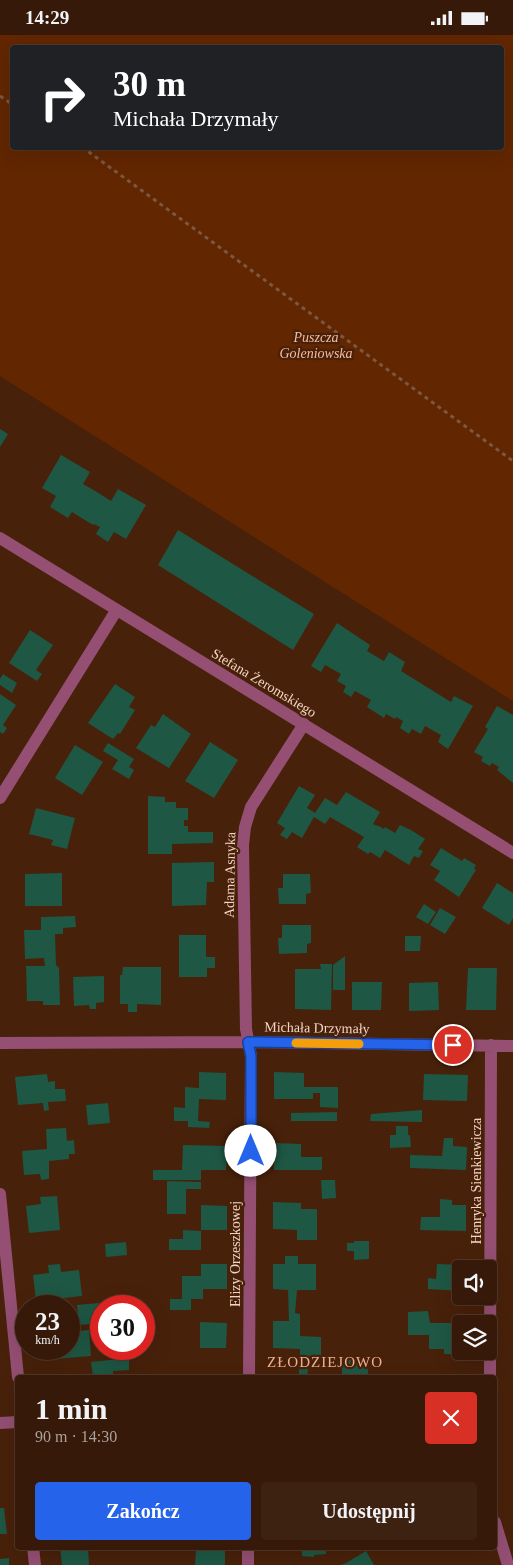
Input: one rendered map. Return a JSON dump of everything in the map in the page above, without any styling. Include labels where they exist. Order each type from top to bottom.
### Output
[{"type":"street","name":"Stefana Żeromskiego","points":[[0,538],[116,611],[513,853]]},
{"type":"street","points":[[0,798],[116,611]]},
{"type":"street","name":"Adama Asnyka","points":[[248,1042],[246,1029],[243,874],[245,827],[251,807],[304,724]]},
{"type":"street","name":"Michała Drzymały","points":[[0,1043],[248,1042],[513,1045]]},
{"type":"street","name":"Elizy Orzeszkowej","points":[[248,1042],[251,1056],[249,1375]]},
{"type":"street","name":"Henryka Sienkiewicza","points":[[490,1375],[491,1045]]},
{"type":"street","points":[[0,1194],[18,1375]]},
{"type":"street","points":[[0,1423],[15,1422]]},
{"type":"street","points":[[497,1529],[508,1565]]},
{"type":"street","points":[[33,1550],[35,1565]]},
{"type":"street","points":[[248,1550],[248,1565]]},
{"type":"path","points":[[86,150],[513,461]]},
{"type":"green space","name":"Puszcza Goleniowska","points":[[0,35],[513,35],[513,701],[0,376]]},
{"type":"building","points":[[0,429],[8,434],[0,447]]},
{"type":"building","points":[[61,455],[90,472],[83,484],[111,501],[118,489],[146,505],[126,539],[114,532],[108,542],[96,534],[100,527],[93,525],[72,512],[68,518],[50,507],[56,496],[42,488]]},
{"type":"building","points":[[178,530],[314,614],[293,650],[158,565]]},
{"type":"building","points":[[337,623],[370,645],[367,651],[384,661],[389,652],[405,662],[401,671],[451,702],[454,696],[473,706],[448,749],[438,742],[441,735],[425,726],[421,734],[412,729],[409,734],[400,728],[403,721],[386,714],[384,718],[367,707],[371,700],[355,691],[351,697],[343,692],[346,686],[337,681],[341,674],[325,665],[321,672],[311,666]]},
{"type":"building","points":[[30,630],[53,645],[36,670],[42,674],[37,681],[9,663]]},
{"type":"building","points":[[3,674],[17,683],[12,693],[0,685],[0,679]]},
{"type":"building","points":[[115,684],[135,697],[129,707],[135,710],[120,734],[118,733],[113,739],[88,723]]},
{"type":"building","points":[[0,694],[16,705],[3,725],[7,728],[3,734],[0,732]]},
{"type":"building","points":[[497,706],[513,715],[513,783],[497,770],[499,767],[492,763],[490,766],[481,761],[483,757],[474,752],[488,729],[485,727]]},
{"type":"building","points":[[163,714],[191,734],[169,768],[136,748],[151,725],[155,727]]},
{"type":"building","points":[[210,742],[238,760],[214,798],[185,781]]},
{"type":"building","points":[[108,743],[134,759],[129,767],[134,770],[129,779],[112,769],[118,760],[103,751]]},
{"type":"building","points":[[75,745],[103,762],[82,795],[55,778]]},
{"type":"building","points":[[299,786],[315,795],[307,808],[315,813],[325,798],[337,805],[346,792],[380,812],[373,824],[384,829],[385,827],[395,833],[400,825],[425,839],[418,849],[423,851],[419,858],[414,856],[409,865],[385,850],[380,858],[370,852],[368,854],[357,847],[364,837],[330,817],[325,824],[314,817],[302,838],[292,832],[287,839],[280,835],[285,828],[277,823]]},
{"type":"building","points":[[148,796],[165,797],[165,802],[176,802],[176,808],[188,808],[188,820],[184,820],[184,826],[188,826],[188,832],[213,832],[213,843],[172,844],[172,854],[148,854]]},
{"type":"building","points":[[36,808],[75,818],[67,849],[51,845],[53,840],[29,834]]},
{"type":"building","points":[[441,848],[462,861],[464,858],[476,865],[474,869],[476,870],[459,897],[434,880],[440,871],[430,865]]},
{"type":"building","points":[[214,862],[214,882],[207,882],[206,905],[172,906],[172,863]]},
{"type":"building","points":[[62,873],[62,906],[25,906],[25,874]]},
{"type":"building","points":[[283,874],[310,874],[311,893],[306,894],[306,904],[279,904],[278,888],[283,888]]},
{"type":"building","points":[[497,883],[513,893],[513,918],[509,925],[482,908]]},
{"type":"building","points":[[424,904],[436,912],[428,924],[416,917]]},
{"type":"building","points":[[440,908],[456,917],[445,934],[430,925]]},
{"type":"building","points":[[75,916],[76,927],[63,928],[63,934],[55,934],[56,965],[59,968],[60,1005],[43,1005],[43,1001],[27,1001],[26,966],[45,966],[44,958],[25,959],[24,930],[41,930],[41,917]]},
{"type":"building","points":[[282,925],[311,925],[311,943],[307,944],[307,953],[279,954],[278,938],[282,938]]},
{"type":"building","points":[[179,935],[206,935],[206,957],[215,957],[215,968],[207,968],[207,977],[179,977]]},
{"type":"building","points":[[405,936],[421,936],[420,951],[405,951]]},
{"type":"building","points":[[345,956],[345,990],[333,990],[333,965]]},
{"type":"building","points":[[320,964],[332,964],[331,1010],[295,1009],[295,969],[321,969]]},
{"type":"building","points":[[123,967],[161,967],[161,1005],[137,1004],[137,1012],[128,1012],[128,1004],[120,1004],[120,975],[122,975]]},
{"type":"building","points":[[468,968],[497,968],[496,1010],[466,1010]]},
{"type":"building","points":[[104,976],[104,1002],[96,1003],[96,1009],[90,1009],[89,1005],[74,1006],[73,977]]},
{"type":"building","points":[[352,982],[382,982],[381,1010],[352,1010]]},
{"type":"building","points":[[438,982],[439,1010],[409,1011],[409,983]]},
{"type":"building","points":[[199,1072],[226,1073],[226,1100],[199,1099],[198,1121],[210,1122],[209,1128],[188,1127],[188,1121],[174,1121],[174,1107],[185,1108],[185,1087],[199,1088]]},
{"type":"building","points":[[274,1072],[304,1073],[304,1087],[338,1087],[338,1108],[320,1107],[320,1093],[313,1093],[313,1099],[274,1099]]},
{"type":"building","points":[[47,1074],[48,1082],[55,1081],[55,1089],[65,1089],[66,1101],[48,1102],[49,1110],[44,1111],[43,1103],[18,1105],[15,1077]]},
{"type":"building","points":[[424,1074],[468,1075],[467,1101],[423,1100]]},
{"type":"building","points":[[108,1103],[110,1123],[88,1125],[86,1105]]},
{"type":"building","points":[[422,1110],[422,1122],[370,1121],[371,1114]]},
{"type":"building","points":[[337,1112],[337,1121],[291,1121],[291,1113]]},
{"type":"building","points":[[396,1126],[408,1126],[411,1147],[390,1148],[390,1135],[396,1135]]},
{"type":"building","points":[[66,1128],[67,1141],[74,1140],[75,1154],[69,1154],[69,1159],[49,1161],[49,1179],[41,1180],[40,1174],[24,1175],[22,1151],[47,1149],[46,1129]]},
{"type":"building","points":[[444,1138],[453,1138],[453,1146],[467,1147],[466,1170],[410,1168],[410,1155],[442,1156]]},
{"type":"building","points":[[274,1143],[301,1144],[301,1157],[322,1157],[322,1170],[274,1170]]},
{"type":"building","points":[[183,1145],[227,1146],[226,1170],[201,1170],[201,1180],[153,1180],[153,1170],[182,1170]]},
{"type":"building","points":[[321,1180],[335,1180],[336,1198],[322,1199]]},
{"type":"building","points":[[167,1181],[201,1182],[201,1189],[186,1189],[186,1214],[167,1214]]},
{"type":"building","points":[[57,1196],[60,1230],[29,1233],[26,1206],[41,1204],[40,1197]]},
{"type":"building","points":[[440,1199],[452,1200],[452,1205],[466,1205],[466,1231],[420,1230],[421,1217],[440,1217]]},
{"type":"building","points":[[273,1202],[301,1203],[301,1209],[317,1209],[317,1240],[297,1240],[297,1230],[273,1229]]},
{"type":"building","points":[[201,1205],[227,1206],[227,1230],[201,1230]]},
{"type":"building","points":[[183,1230],[201,1231],[201,1250],[169,1250],[169,1239],[183,1239]]},
{"type":"building","points":[[354,1241],[369,1241],[369,1259],[354,1260],[354,1251],[347,1251],[347,1243],[354,1243]]},
{"type":"building","points":[[126,1242],[127,1255],[106,1257],[105,1244]]},
{"type":"building","points":[[285,1256],[298,1256],[298,1264],[316,1264],[316,1290],[297,1290],[295,1313],[300,1314],[300,1336],[321,1337],[321,1359],[300,1359],[300,1349],[273,1348],[273,1321],[289,1321],[288,1290],[273,1289],[273,1264],[285,1264]]},
{"type":"building","points":[[60,1264],[61,1272],[79,1270],[82,1296],[35,1295],[33,1275],[49,1273],[48,1265]]},
{"type":"building","points":[[201,1264],[227,1264],[227,1289],[203,1289],[203,1299],[191,1299],[191,1310],[170,1310],[170,1299],[182,1299],[182,1276],[201,1276]]},
{"type":"building","points":[[437,1264],[452,1265],[452,1290],[428,1289],[428,1278],[436,1279]]},
{"type":"building","points":[[90,1304],[90,1324],[80,1325],[80,1305]]},
{"type":"building","points":[[428,1311],[430,1323],[452,1323],[452,1354],[444,1354],[444,1349],[429,1349],[429,1335],[408,1335],[408,1312]]},
{"type":"building","points":[[200,1322],[227,1323],[226,1348],[200,1348]]},
{"type":"building","points":[[89,1330],[90,1356],[80,1357],[80,1331]]},
{"type":"building","points":[[342,1358],[368,1358],[368,1375],[342,1375]]},
{"type":"building","points":[[129,1360],[129,1370],[113,1371],[113,1375],[93,1375],[91,1362]]},
{"type":"building","points":[[299,1369],[308,1369],[307,1375],[299,1375]]},
{"type":"building","points":[[0,1508],[4,1508],[7,1534],[0,1534]]},
{"type":"building","points":[[60,1550],[88,1550],[89,1565],[62,1565]]},
{"type":"building","points":[[196,1550],[225,1551],[225,1565],[195,1565]]},
{"type":"building","points":[[302,1550],[326,1550],[326,1554],[314,1555],[314,1557],[302,1556]]},
{"type":"building","points":[[366,1551],[374,1565],[341,1565],[346,1563]]},
{"type":"building","points":[[9,1558],[9,1565],[0,1565],[0,1559]]},
{"type":"slow traffic","points":[[296,1043],[359,1044]]},
{"type":"district","name":"ZŁODZIEJOWO","points":[[325,1362]]},
{"type":"route","points":[[251,1151],[251,1056],[248,1042],[453,1045]]}]
